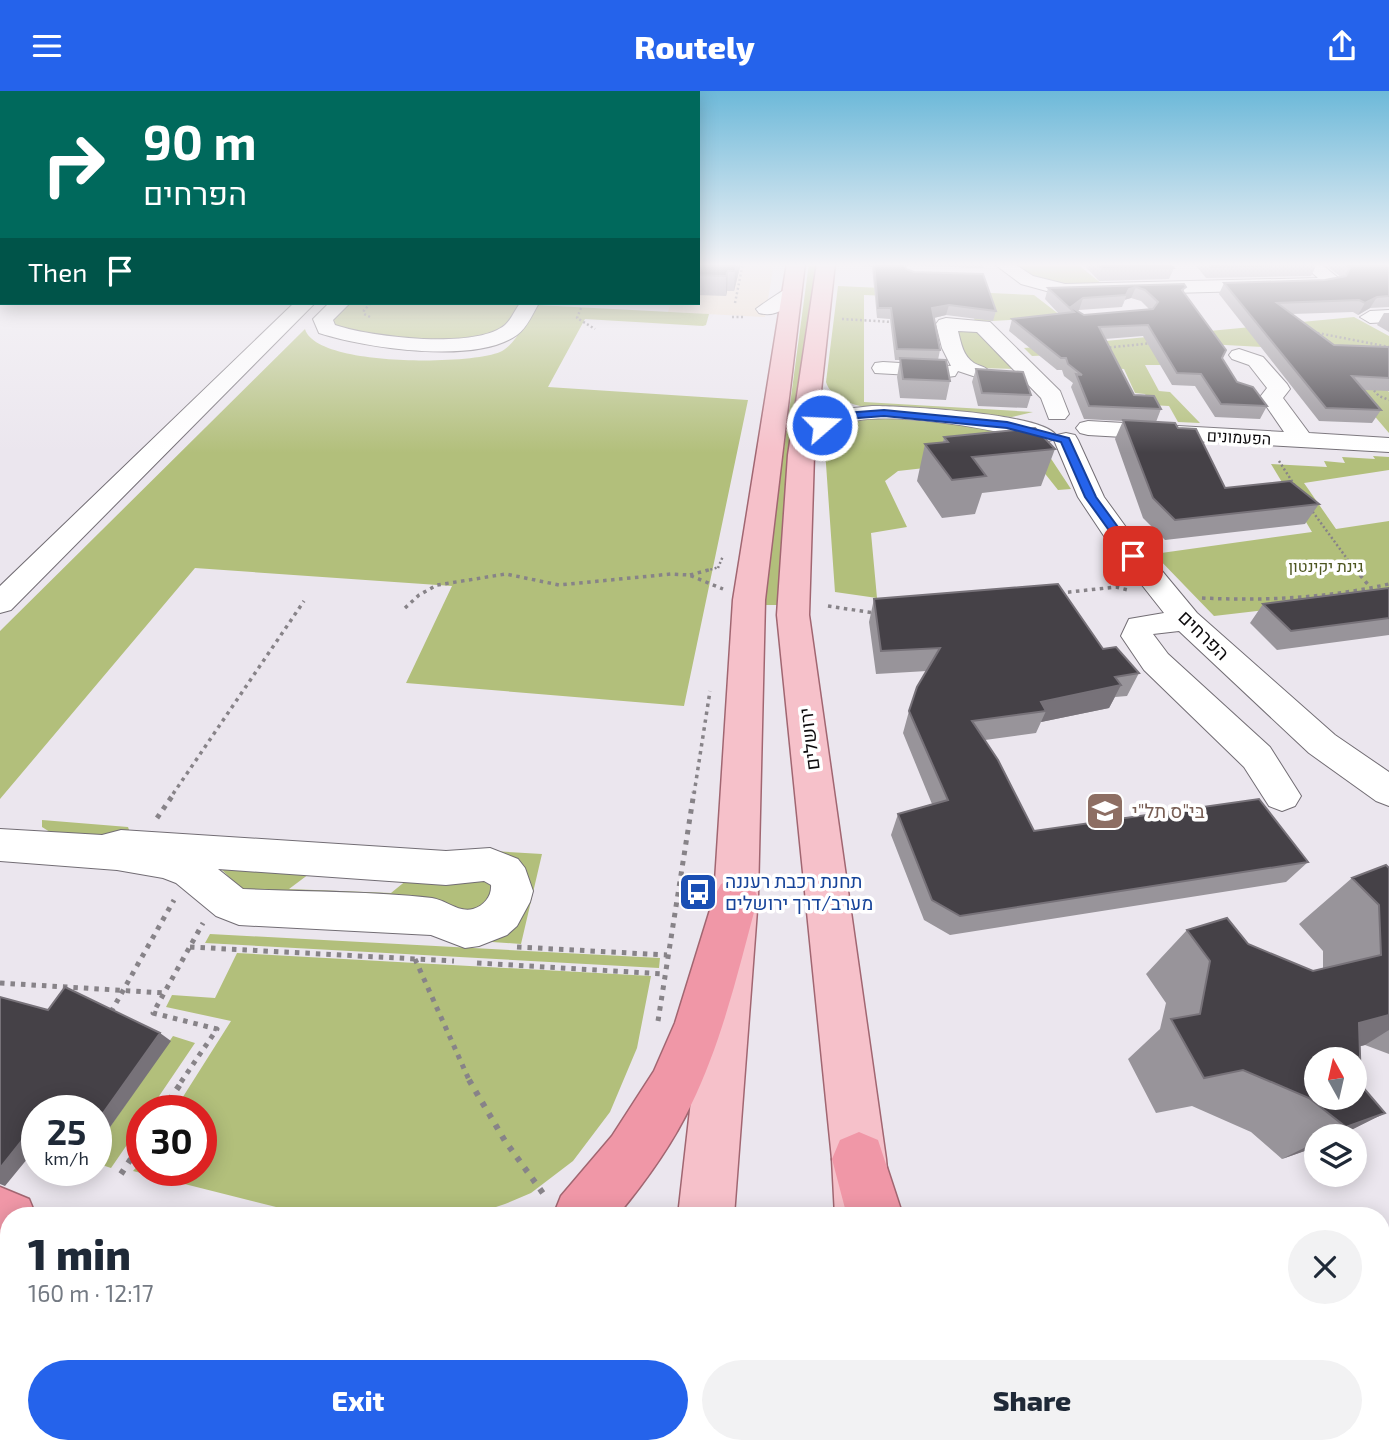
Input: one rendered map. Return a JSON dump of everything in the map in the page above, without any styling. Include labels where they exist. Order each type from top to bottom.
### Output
[{"type":"highway","points":[[568,1207],[613,1181],[660,1110],[692,1042],[736,897]]},
{"type":"highway","points":[[859,1159],[873,1207]]},
{"type":"main road","points":[[707,1207],[736,897],[749,600],[800,327]]},
{"type":"main road","name":"ירושלים","points":[[818,327],[802,455],[793,615],[859,1159],[862,1207]]},
{"type":"street","points":[[0,603],[281,327]]},
{"type":"street","points":[[325,327],[341,335],[372,342],[419,344],[491,338],[513,327]]},
{"type":"street","points":[[947,327],[954,358],[965,367],[979,372]]},
{"type":"street","name":"הפרחים","points":[[984,327],[1052,396],[1091,497],[1118,536],[1322,744],[1389,791]]},
{"type":"street","points":[[1271,397],[1279,389],[1256,361],[1237,373],[1271,397],[1302,440]]},
{"type":"street","points":[[883,368],[1032,375]]},
{"type":"street","name":"הפעמונים","points":[[802,455],[822,425],[830,420],[858,414],[935,417],[1064,429],[1389,445]]},
{"type":"street","points":[[0,580],[141,463]]},
{"type":"street","points":[[1190,609],[1140,626],[1137,636],[1156,662],[1257,757],[1282,796]]},
{"type":"street","points":[[0,845],[101,852],[185,868],[205,881],[226,903],[239,907],[435,917],[451,926],[464,929],[477,929],[490,924],[509,905],[513,894],[512,883],[507,874],[488,864],[446,869],[121,846],[101,852]]},
{"type":"path","points":[[591,327],[595,329]]},
{"type":"path","points":[[1311,332],[1389,347]]},
{"type":"path","points":[[1322,334],[1330,342]]},
{"type":"path","points":[[1104,348],[1161,342]]},
{"type":"path","points":[[1371,387],[1379,396],[1389,400]]},
{"type":"path","points":[[1275,455],[1300,493]]},
{"type":"path","points":[[1307,503],[1334,544],[1370,587],[1382,593]]},
{"type":"path","points":[[405,608],[419,595],[437,585],[506,574],[559,585],[671,574],[690,575]]},
{"type":"path","points":[[1190,609],[1358,591],[1389,584]]},
{"type":"path","points":[[1047,594],[1116,587],[1136,592]]},
{"type":"path","points":[[722,603],[723,590]]},
{"type":"path","points":[[155,820],[304,601]]},
{"type":"path","points":[[828,606],[867,613],[881,612]]},
{"type":"path","points":[[657,1029],[711,683]]},
{"type":"path","points":[[111,1013],[176,895]]},
{"type":"path","points":[[173,1095],[217,1028],[153,1013],[203,923]]},
{"type":"path","points":[[190,947],[665,974]]},
{"type":"path","points":[[415,959],[444,1032],[470,1086],[532,1180],[563,1207]]},
{"type":"path","points":[[0,983],[165,993]]},
{"type":"path","points":[[121,1174],[126,1166]]},
{"type":"green space","points":[[336,327],[504,327],[488,335],[399,341]]},
{"type":"green space","points":[[523,327],[581,327],[548,387],[748,400],[684,706],[406,683],[452,586],[195,568],[0,799],[0,631],[305,329],[315,341],[336,350],[395,360],[483,356],[500,352],[516,338]]},
{"type":"green space","points":[[800,327],[809,327],[782,539],[781,605],[763,605]]},
{"type":"green space","points":[[833,327],[864,327],[864,402],[1033,412],[1012,417],[860,406],[835,395],[826,382]]},
{"type":"green space","points":[[1052,327],[1075,327],[1095,342],[1255,327],[1372,327],[1389,336],[1389,356],[1355,355],[1389,392],[1389,433],[1318,350],[1169,342],[1162,365],[1145,365],[1159,391],[1170,392],[1200,423],[1178,422],[1169,406],[1151,405],[1145,394],[1135,393],[1124,369],[1110,368],[1104,353],[1032,356],[1024,348],[1074,344]]},
{"type":"green space","points":[[956,328],[977,328],[1017,369],[979,368],[965,364]]},
{"type":"green space","points":[[879,418],[1003,427],[1042,445],[1071,489],[1058,490],[1031,456],[898,471],[885,481],[907,527],[871,533],[877,598],[835,592],[825,450],[833,433],[839,428],[853,422]]},
{"type":"green space","name":"גינת יקינטון","points":[[1373,456],[1389,457],[1389,470],[1304,483],[1336,529],[1389,521],[1389,604],[1375,597],[1214,616],[1154,554],[1312,532],[1271,464],[1327,467],[1324,461],[1345,463],[1342,457],[1375,459]]},
{"type":"green space","points":[[42,820],[128,827],[132,838],[50,832],[42,827]]},
{"type":"green space","points":[[476,850],[542,854],[521,944],[449,939],[507,920]]},
{"type":"green space","points":[[219,867],[313,871],[289,889],[391,893],[413,875],[497,882],[486,912],[246,894]]},
{"type":"green space","points":[[210,934],[660,958],[659,968],[205,943]]},
{"type":"green space","points":[[237,953],[651,976],[637,1048],[610,1112],[573,1161],[531,1193],[496,1207],[276,1207],[193,1186],[217,1186],[217,1095],[184,1095],[231,1021],[166,1007],[172,995],[215,998]]},
{"type":"green space","points":[[173,1036],[195,1043],[160,1095],[132,1095]]},
{"type":"green space","points":[[126,1104],[126,1146],[112,1167],[112,1124]]},
{"type":"building","points":[[894,327],[936,327],[940,350],[897,349]]},
{"type":"building","points":[[1021,327],[1110,327],[1099,327],[1134,395],[1154,396],[1161,409],[1089,406],[1076,374],[1082,375],[1068,364],[1066,358],[1061,358]]},
{"type":"building","points":[[1149,327],[1209,327],[1226,350],[1222,358],[1237,382],[1253,387],[1267,406],[1221,404],[1201,374],[1177,373]]},
{"type":"building","points":[[1260,327],[1309,327],[1334,345],[1389,347],[1389,378],[1352,376],[1381,410],[1326,408]]},
{"type":"building","points":[[900,358],[946,360],[950,381],[903,379]]},
{"type":"building","points":[[976,369],[1023,372],[1031,395],[982,393]]},
{"type":"building","points":[[1123,420],[1175,423],[1178,428],[1196,429],[1225,488],[1290,481],[1319,504],[1175,520],[1153,498]]},
{"type":"building","points":[[1035,428],[1055,449],[972,457],[986,476],[952,480],[925,444],[948,442],[944,437]]},
{"type":"building","points":[[1058,584],[1103,649],[1116,647],[1139,673],[1115,677],[1121,685],[1041,702],[1046,711],[972,721],[998,760],[1034,831],[1259,799],[1308,862],[960,916],[932,900],[898,814],[948,800],[909,711],[917,687],[940,648],[881,651],[874,599]]},
{"type":"building","points":[[1389,588],[1389,618],[1291,631],[1263,604]]},
{"type":"building","points":[[1386,865],[1389,868],[1389,1015],[1359,1023],[1360,1047],[1304,1047],[1304,1096],[1243,1070],[1204,1078],[1171,1019],[1200,1014],[1210,961],[1187,930],[1227,918],[1248,944],[1313,971],[1381,955],[1379,905],[1352,878]]},
{"type":"building","points":[[65,987],[160,1033],[112,1100],[112,1095],[21,1095],[21,1142],[0,1168],[0,997],[48,1010]]},
{"type":"building","points":[[1367,1092],[1385,1113],[1354,1124],[1342,1124],[1324,1110],[1367,1110]]},
{"type":"place","name":"בי\"ס תל\"י","points":[[1105,811]]},
{"type":"place","name":"תחנת רכבת רעננה מערב/דרך ירושלים","points":[[698,892]]},
{"type":"route","points":[[822,425],[844,416],[884,413],[1007,425],[1066,440],[1091,497],[1133,556]]}]
